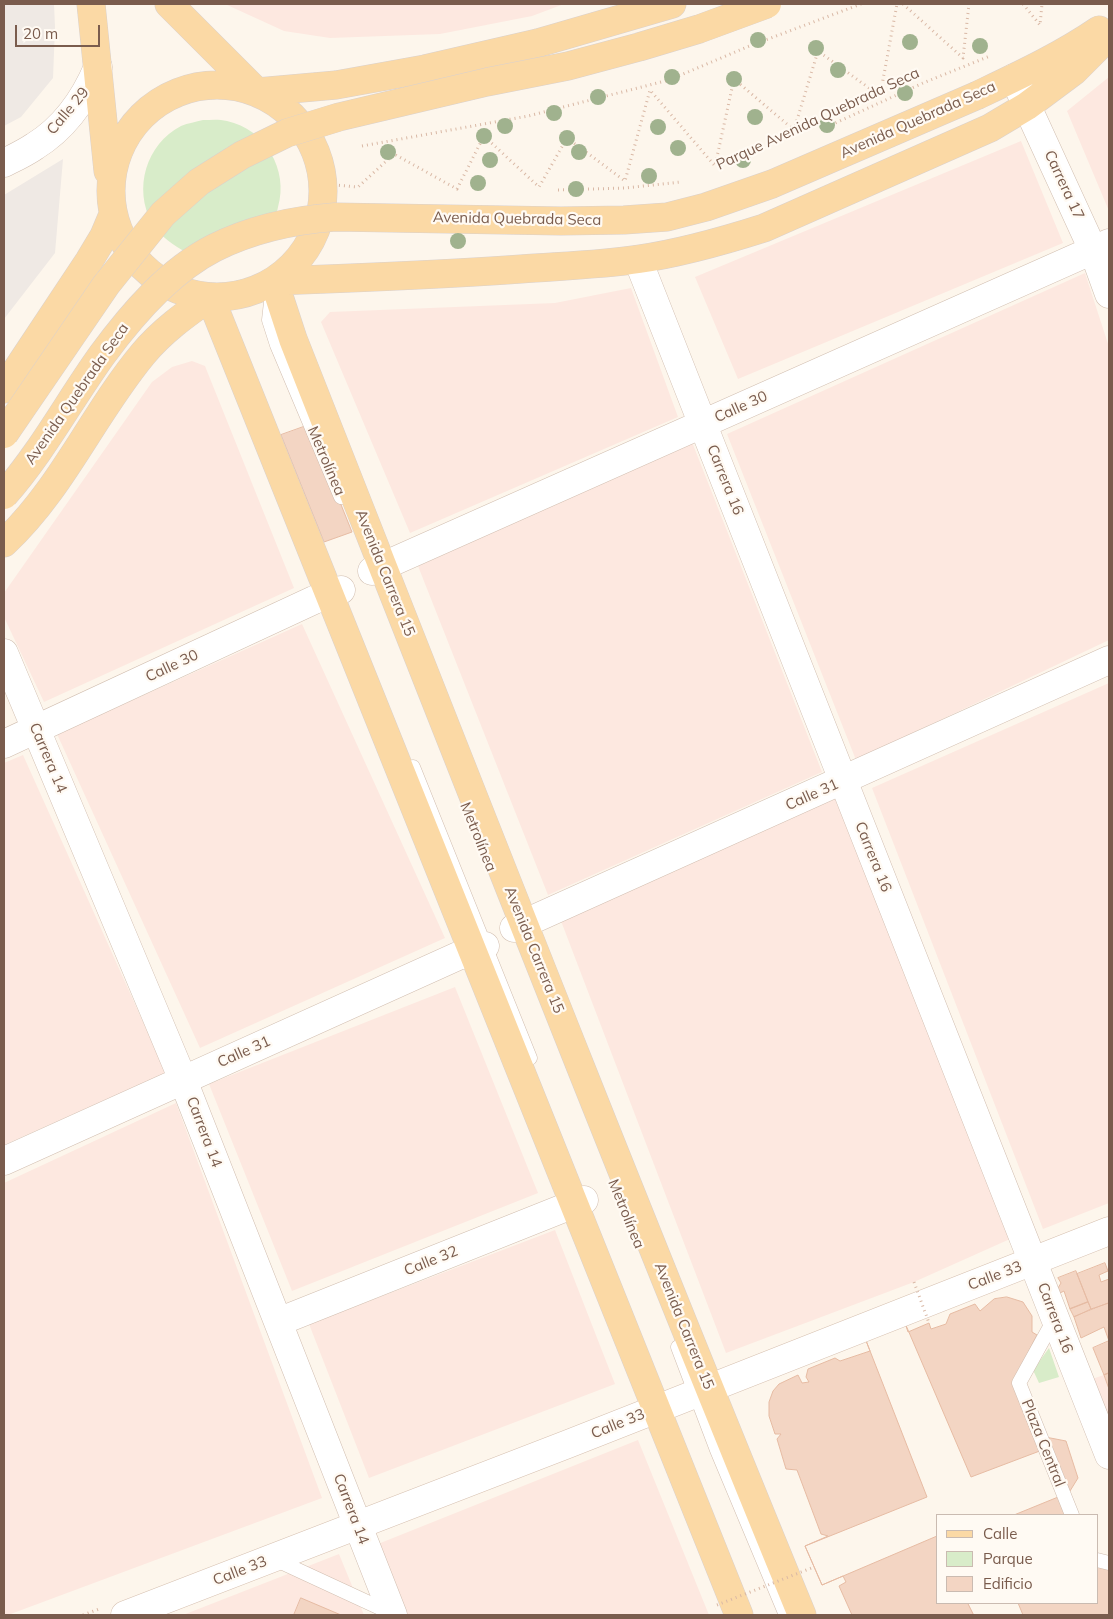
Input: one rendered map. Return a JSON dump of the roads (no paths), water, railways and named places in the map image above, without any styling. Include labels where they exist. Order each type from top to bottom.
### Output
[{"type":"main road","points":[[91,4],[112,216],[125,247],[148,273],[177,290],[210,297],[227,297],[243,294],[274,281],[296,262],[312,239],[322,212],[324,184],[318,155],[304,128],[283,107],[257,92],[169,4]]},
{"type":"main road","points":[[4,434],[106,285],[158,221],[199,182],[242,155],[287,133],[339,117],[487,82],[568,66],[699,29],[767,4]]},
{"type":"main road","points":[[109,183],[117,151],[135,122],[160,100],[191,87],[224,84],[257,92],[336,85],[425,69],[538,43],[667,5]]},
{"type":"main road","name":"Avenida Quebrada Seca","points":[[4,495],[53,430],[102,355],[130,319],[184,267],[213,248],[281,224],[335,216],[560,221],[668,217],[706,207],[772,184],[978,95],[1037,68],[1077,45],[1109,23]]},
{"type":"main road","points":[[274,281],[435,276],[638,260],[728,240],[764,228],[990,128],[1027,106],[1074,71],[1109,36]]},
{"type":"main road","points":[[4,389],[89,261],[104,236],[112,216]]},
{"type":"main road","name":"Avenida Carrera 15","points":[[274,281],[293,339],[377,568],[703,1391],[802,1615]]},
{"type":"main road","points":[[4,543],[47,494],[123,380],[144,353],[170,326],[210,297]]},
{"type":"main road","points":[[210,297],[335,592],[662,1407],[728,1610]]},
{"type":"street","name":"Calle 29","points":[[4,163],[36,146],[58,128],[90,86],[98,67]]},
{"type":"street","name":"Carrera 17","points":[[1014,78],[1101,246],[1109,294]]},
{"type":"street","name":"Calle 30","points":[[377,568],[1101,246]]},
{"type":"street","name":"Carrera 16","points":[[638,260],[1109,1455]]},
{"type":"street","name":"Calle 30","points":[[4,744],[335,592]]},
{"type":"street","name":"Carrera 14","points":[[4,652],[183,1080],[392,1614]]},
{"type":"street","name":"Calle 31","points":[[519,926],[1109,660]]},
{"type":"street","name":"Calle 31","points":[[4,1161],[458,956],[479,949]]},
{"type":"street","name":"Calle 32","points":[[278,1322],[579,1202]]},
{"type":"street","name":"Calle 33","points":[[125,1615],[1109,1231]]},
{"type":"lane","name":"Plaza Central","points":[[1055,1318],[1019,1383],[1072,1514]]},
{"type":"lane","points":[[703,1391],[721,1459],[786,1615]]},
{"type":"lane","points":[[662,1407],[751,1615]]},
{"type":"lane","points":[[272,1558],[392,1614]]}]
